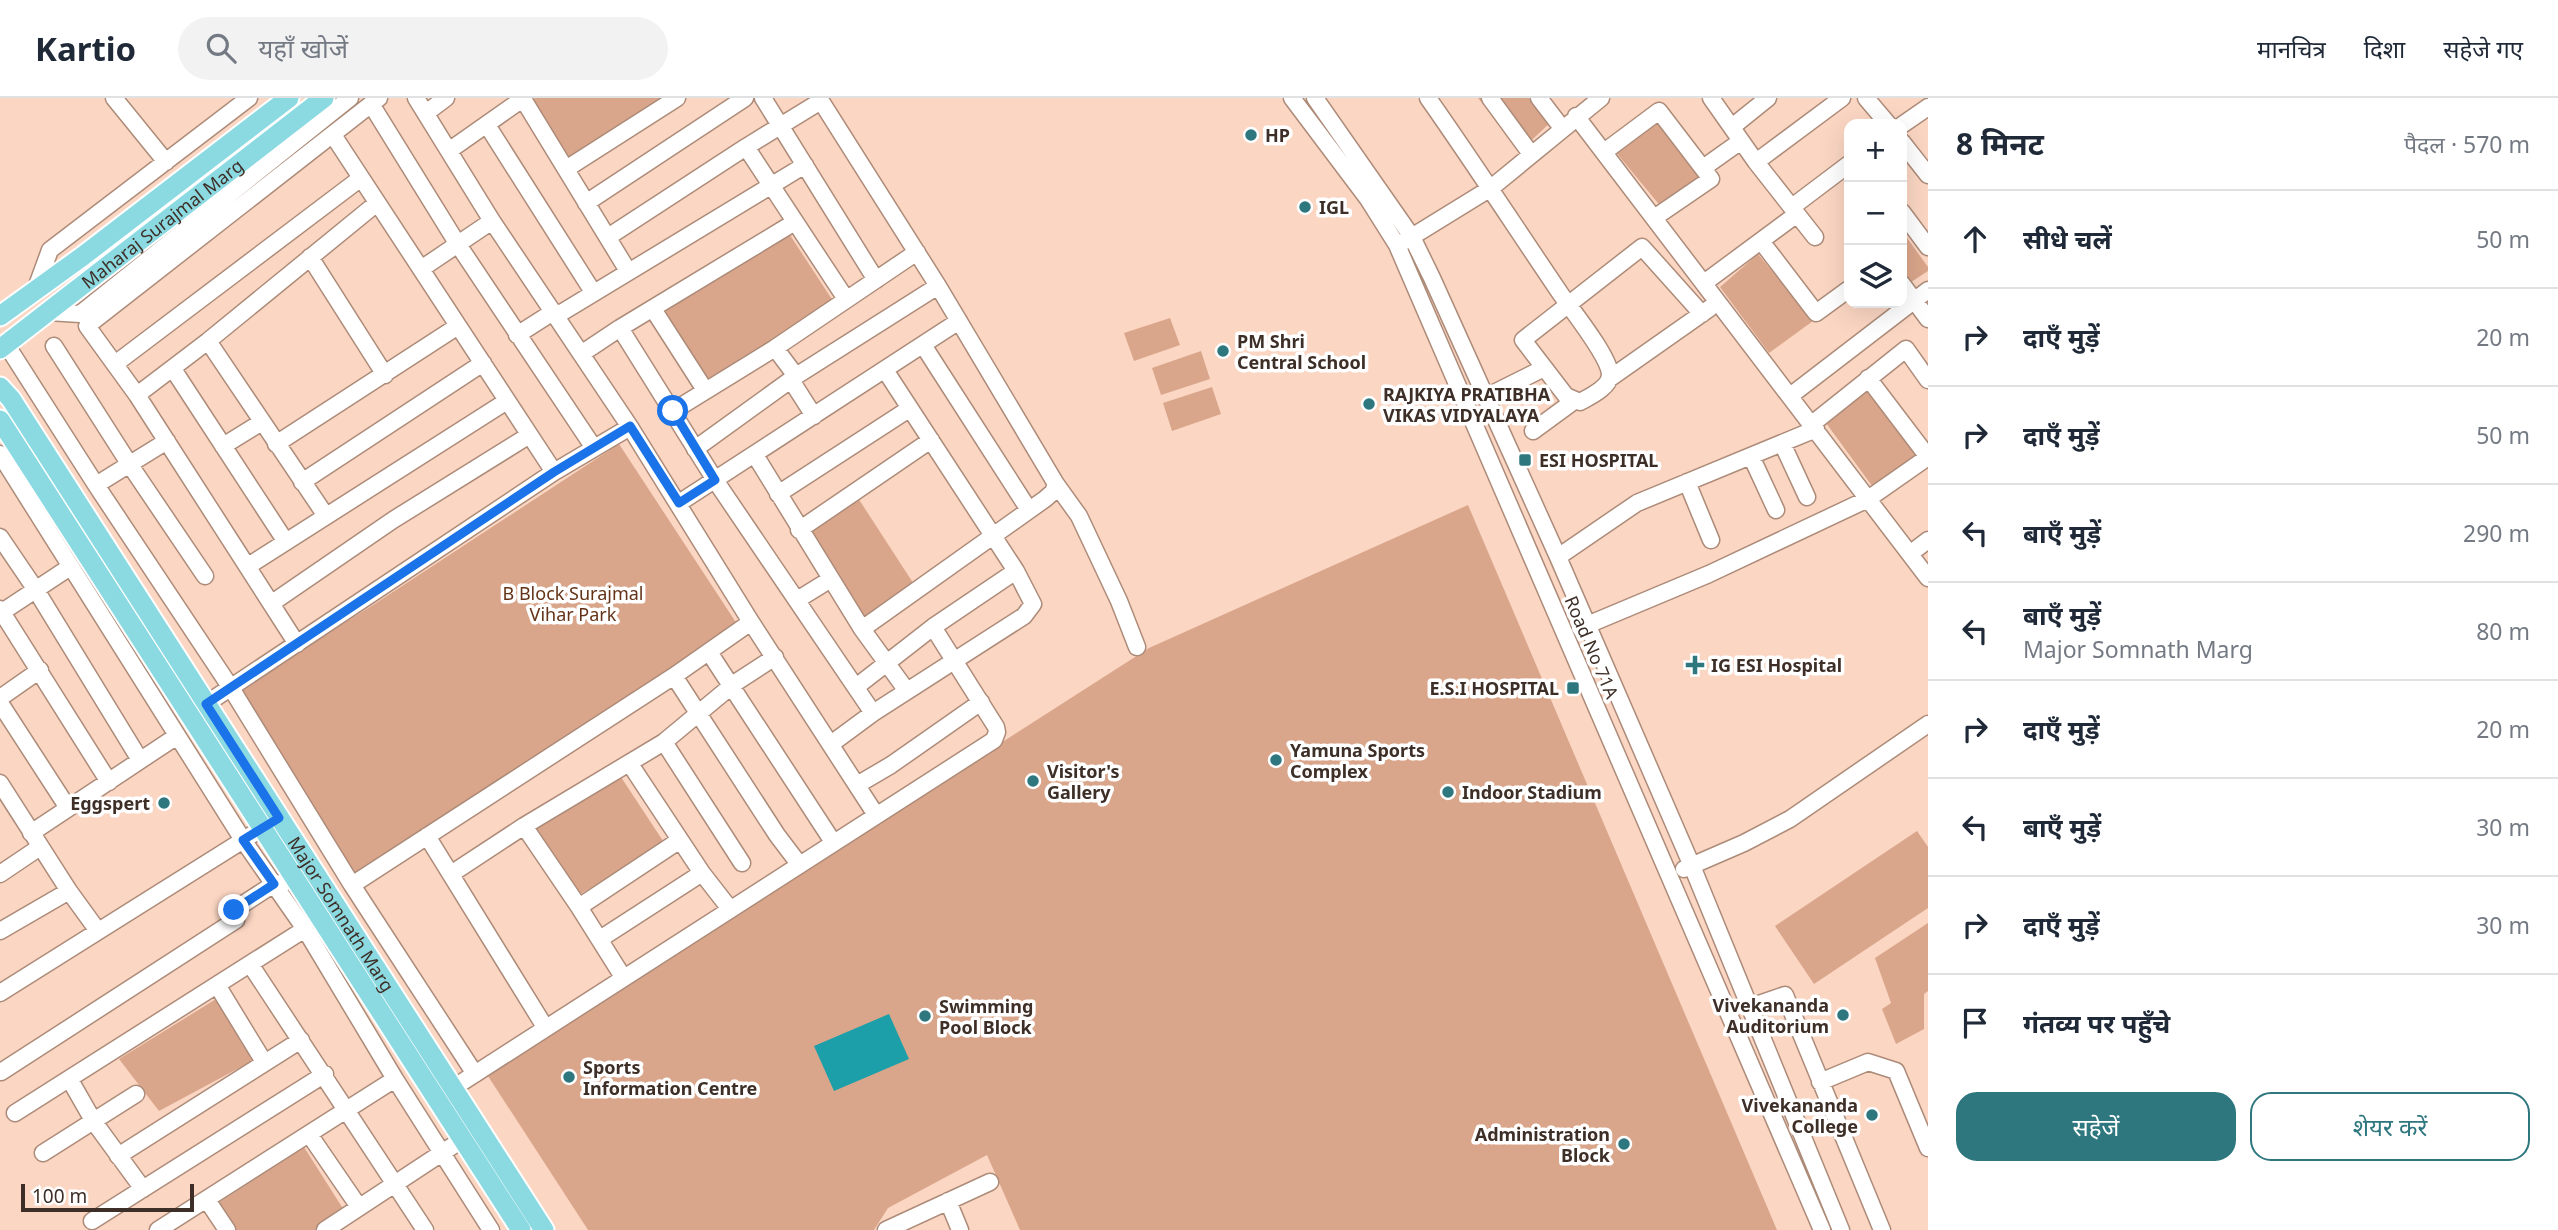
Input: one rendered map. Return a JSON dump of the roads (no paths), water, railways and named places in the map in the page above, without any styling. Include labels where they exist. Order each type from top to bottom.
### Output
[{"type":"main road","name":"Maharaj Surajmal Marg","points":[[0,316],[289,98]]},
{"type":"main road","name":"Maharaj Surajmal Marg","points":[[3,347],[324,98]]},
{"type":"main road","name":"Major Somnath Marg","points":[[0,387],[41,446],[206,704],[271,823],[298,883],[463,1139],[487,1159],[544,1230]]},
{"type":"main road","name":"Major Somnath Marg","points":[[0,420],[453,1088],[521,1230]]},
{"type":"street","points":[[114,98],[166,162]]},
{"type":"street","points":[[35,291],[50,250],[249,98]]},
{"type":"street","points":[[48,312],[80,314],[350,98]]},
{"type":"street","points":[[416,98],[492,221],[630,426],[751,622],[876,815]]},
{"type":"street","points":[[426,113],[446,98]]},
{"type":"street","points":[[450,150],[524,98],[628,271]]},
{"type":"street","points":[[566,169],[677,98]]},
{"type":"street","points":[[586,203],[745,98]]},
{"type":"street","points":[[763,98],[876,280]]},
{"type":"street","name":"Road No 71A","points":[[1292,98],[1368,199],[1396,245],[1822,1230]]},
{"type":"street","name":"Road No 71A","points":[[1314,98],[1412,237],[1558,557],[1692,866],[1841,1230]]},
{"type":"street","points":[[1428,98],[1599,351],[1610,373],[1609,379]]},
{"type":"street","points":[[1490,98],[1531,154]]},
{"type":"street","points":[[1539,98],[1562,128]]},
{"type":"street","points":[[1396,245],[1491,188],[1601,98]]},
{"type":"street","points":[[1711,98],[1756,162],[1815,237]]},
{"type":"street","points":[[1756,162],[1843,98]]},
{"type":"street","points":[[1866,98],[1884,119]]},
{"type":"street","points":[[1732,127],[1765,99]]},
{"type":"street","points":[[608,237],[820,100],[938,286],[1056,484],[1079,516],[1119,601],[1137,647]]},
{"type":"street","points":[[297,644],[137,395],[87,326],[375,101],[457,243],[594,448]]},
{"type":"street","points":[[1907,122],[1928,107]]},
{"type":"street","points":[[1604,152],[1659,111],[1712,179],[1654,218]]},
{"type":"street","points":[[1576,116],[1928,578]]},
{"type":"street","points":[[487,125],[593,292]]},
{"type":"street","points":[[334,135],[554,472]]},
{"type":"street","points":[[1703,168],[1741,141]]},
{"type":"street","points":[[746,147],[845,299]]},
{"type":"street","points":[[1907,148],[1928,175]]},
{"type":"street","points":[[517,335],[553,312],[561,313],[805,165]]},
{"type":"street","points":[[1704,282],[1761,241],[1844,168]]},
{"type":"street","points":[[115,364],[361,177]]},
{"type":"street","points":[[137,395],[208,341],[377,203]]},
{"type":"street","points":[[1907,219],[1928,247]]},
{"type":"street","points":[[421,270],[492,221]]},
{"type":"street","points":[[581,354],[795,222]]},
{"type":"street","points":[[1761,241],[1816,313],[1844,293]]},
{"type":"street","points":[[1702,314],[1642,247],[1523,340],[1566,396],[1580,402],[1719,302]]},
{"type":"street","points":[[673,411],[775,348],[917,252]]},
{"type":"street","points":[[310,257],[385,375]]},
{"type":"street","points":[[695,449],[793,378],[938,286]]},
{"type":"street","points":[[1790,396],[1928,290]]},
{"type":"street","points":[[1907,291],[1928,319]]},
{"type":"street","points":[[653,309],[705,390]]},
{"type":"street","points":[[679,503],[959,321]]},
{"type":"street","points":[[276,444],[458,326]]},
{"type":"street","points":[[620,328],[715,480],[873,713]]},
{"type":"street","points":[[208,341],[326,516]]},
{"type":"street","points":[[923,345],[1029,510]]},
{"type":"street","points":[[54,346],[205,576]]},
{"type":"street","points":[[3,347],[62,431],[230,688],[352,885],[475,1073]]},
{"type":"street","points":[[775,348],[814,416]]},
{"type":"street","points":[[1558,557],[1637,503],[1814,427],[1868,378],[1906,349],[1928,380]]},
{"type":"street","points":[[302,482],[483,363]]},
{"type":"street","points":[[1486,397],[1544,368]]},
{"type":"street","points":[[173,369],[286,541]]},
{"type":"street","points":[[831,744],[873,713],[1028,612],[1033,604],[1016,571],[885,370]]},
{"type":"street","points":[[1566,635],[1709,574],[1868,499],[1928,457],[1868,378]]},
{"type":"street","points":[[248,566],[507,401]]},
{"type":"street","points":[[1533,431],[1574,401]]},
{"type":"street","points":[[778,494],[909,409]]},
{"type":"street","points":[[223,446],[262,422]]},
{"type":"street","points":[[206,704],[554,472],[630,426]]},
{"type":"street","points":[[41,446],[62,431]]},
{"type":"street","points":[[272,603],[393,520],[528,436]]},
{"type":"street","points":[[799,530],[931,440]]},
{"type":"street","points":[[96,485],[167,441]]},
{"type":"street","points":[[1782,443],[1807,498]]},
{"type":"street","points":[[0,454],[243,840],[305,929],[395,1079],[491,1230]]},
{"type":"street","points":[[755,455],[862,629],[908,691]]},
{"type":"street","points":[[1751,456],[1776,510]]},
{"type":"street","points":[[1687,482],[1711,540]]},
{"type":"street","points":[[862,629],[993,537],[1053,492],[1056,484]]},
{"type":"street","points":[[0,537],[36,590],[140,760]]},
{"type":"street","points":[[1911,553],[1928,540]]},
{"type":"street","points":[[70,567],[1,611],[109,782]]},
{"type":"street","points":[[856,687],[933,627],[1016,571]]},
{"type":"street","points":[[797,600],[831,579]]},
{"type":"street","points":[[352,885],[674,676],[751,622]]},
{"type":"street","points":[[453,1088],[994,740],[996,727],[933,627]]},
{"type":"street","points":[[709,652],[833,842]]},
{"type":"street","points":[[451,874],[524,826],[664,742],[732,687],[775,657]]},
{"type":"street","points":[[40,670],[0,700],[68,808]]},
{"type":"street","points":[[674,676],[777,835],[799,864]]},
{"type":"street","points":[[857,785],[891,765],[981,702]]},
{"type":"street","points":[[1669,875],[1757,837],[1801,813],[1928,724]]},
{"type":"street","points":[[0,874],[68,808],[177,736]]},
{"type":"street","points":[[664,742],[742,863]]},
{"type":"street","points":[[630,764],[702,873],[730,909]]},
{"type":"street","points":[[0,783],[98,931]]},
{"type":"street","points":[[0,993],[271,823]]},
{"type":"street","points":[[524,826],[623,977]]},
{"type":"street","points":[[427,836],[545,1027]]},
{"type":"street","points":[[579,907],[680,840]]},
{"type":"street","points":[[600,939],[702,873]]},
{"type":"street","points":[[1,1072],[236,920],[234,910],[274,884],[298,883]]},
{"type":"street","points":[[0,930],[69,891]]},
{"type":"street","points":[[15,1113],[305,929]]},
{"type":"street","points":[[250,964],[325,1074],[425,1230]]},
{"type":"street","points":[[217,985],[264,1062]]},
{"type":"street","points":[[1750,1007],[1785,995],[1882,1230]]},
{"type":"street","points":[[118,1156],[301,1040]]},
{"type":"street","points":[[1820,1082],[1868,1062],[1896,1071],[1921,1109],[1928,1148]]},
{"type":"street","points":[[92,1221],[325,1074]]},
{"type":"street","points":[[161,1229],[395,1079]]},
{"type":"street","points":[[69,1080],[94,1122],[143,1189]]},
{"type":"street","points":[[43,1153],[136,1094]]},
{"type":"street","points":[[309,1134],[359,1207]]},
{"type":"street","points":[[325,1230],[463,1139]]},
{"type":"street","points":[[886,1230],[910,1225],[948,1201],[990,1182]]},
{"type":"street","points":[[207,1200],[227,1230]]},
{"type":"street","points":[[948,1201],[960,1230]]},
{"type":"water","points":[[889,1014],[909,1059],[834,1091],[814,1046]]},
{"type":"place","name":"HP","points":[[1251,135]]},
{"type":"place","name":"IGL","points":[[1305,207]]},
{"type":"place","name":"PM Shri Central School","points":[[1223,351]]},
{"type":"place","name":"RAJKIYA PRATIBHA VIKAS VIDYALAYA","points":[[1369,404]]},
{"type":"place","name":"ESI HOSPITAL","points":[[1525,460]]},
{"type":"place","name":"IG ESI Hospital","points":[[1695,665]]},
{"type":"place","name":"E.S.I HOSPITAL","points":[[1573,688]]},
{"type":"place","name":"Yamuna Sports Complex","points":[[1276,760]]},
{"type":"place","name":"Visitor's Gallery","points":[[1033,781]]},
{"type":"place","name":"Indoor Stadium","points":[[1448,792]]},
{"type":"place","name":"Eggspert","points":[[164,803]]},
{"type":"place","name":"Vivekananda Auditorium","points":[[1843,1015]]},
{"type":"place","name":"Swimming Pool Block","points":[[925,1016]]},
{"type":"place","name":"Sports Information Centre","points":[[569,1077]]},
{"type":"place","name":"Vivekananda College","points":[[1872,1115]]},
{"type":"place","name":"Administration Block","points":[[1624,1144]]},
{"type":"park label","name":"B Block Surajmal Vihar Park","points":[[573,603]]}]
